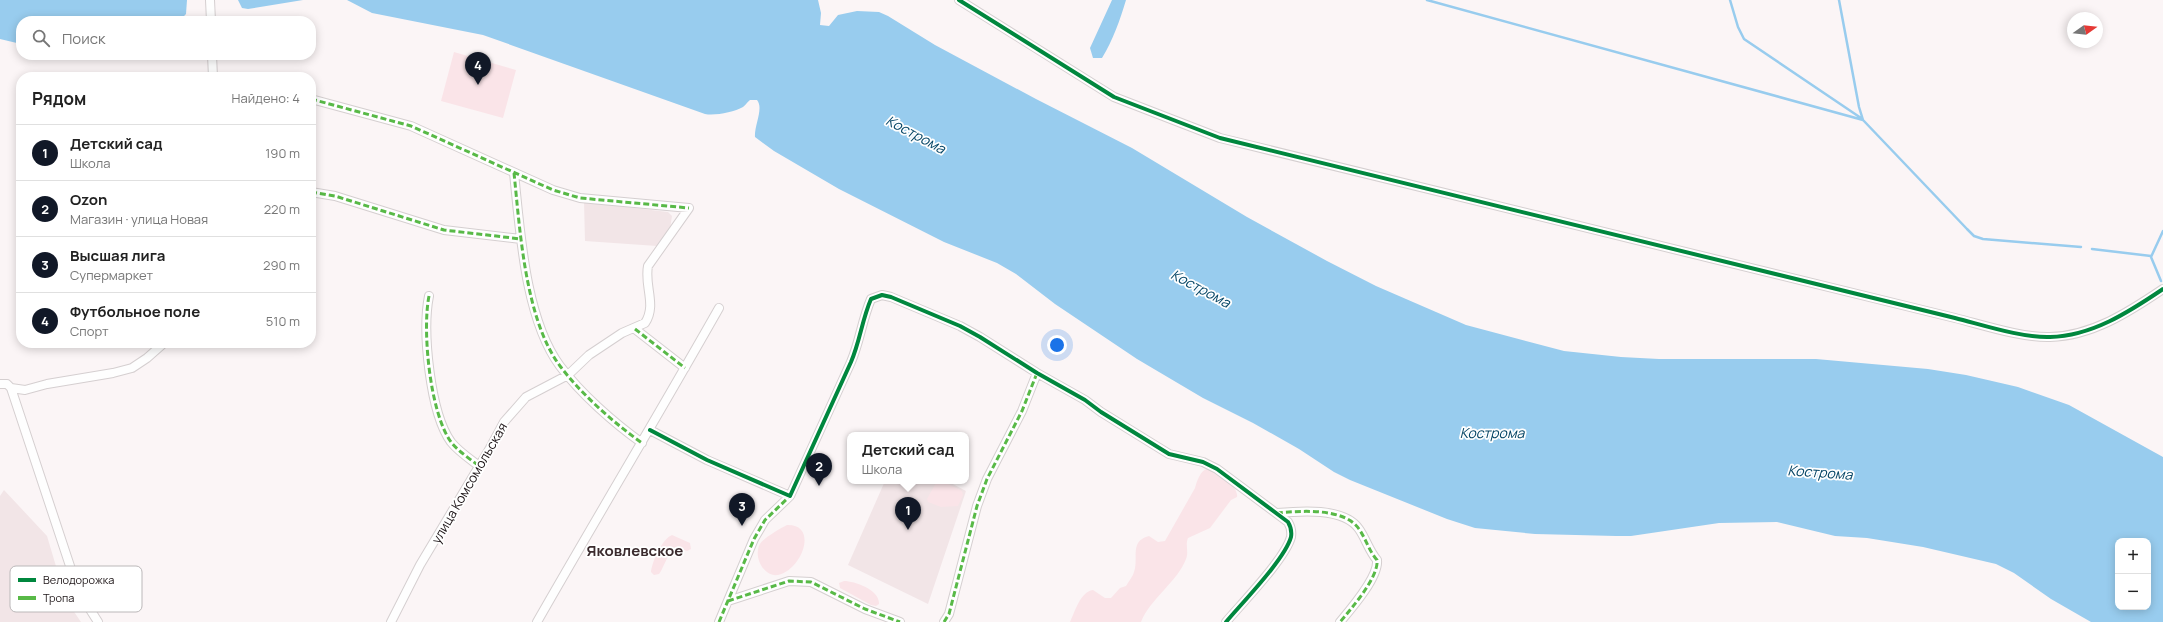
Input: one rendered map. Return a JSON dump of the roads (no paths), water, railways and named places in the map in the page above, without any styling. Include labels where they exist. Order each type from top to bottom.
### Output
[{"type":"street","points":[[210,0],[211,16]]},
{"type":"street","points":[[959,0],[1114,97],[1220,138],[1954,318],[2027,335],[2049,337],[2067,336],[2088,332],[2103,325],[2163,289]]},
{"type":"street","points":[[212,60],[213,72]]},
{"type":"street","points":[[316,101],[411,126],[514,173],[521,238],[535,313],[559,366],[599,407],[642,443]]},
{"type":"street","name":"улица Комсомольская","points":[[391,622],[420,565],[504,422],[526,397],[568,375],[589,355],[622,333],[635,329],[645,323],[651,311],[647,274],[648,266],[690,208],[580,198],[553,190],[514,173]]},
{"type":"street","points":[[316,193],[335,196],[444,230],[521,238]]},
{"type":"street","points":[[428,296],[426,312],[426,345],[437,405],[452,443],[478,466]]},
{"type":"street","points":[[719,622],[754,539],[765,520],[790,496],[858,345],[863,317],[872,299],[876,296],[886,296],[900,300],[960,326],[1037,373],[1085,400],[1169,454],[1203,462],[1217,469],[1288,522],[1291,528],[1291,537],[1281,556],[1226,622]]},
{"type":"street","points":[[537,622],[583,540],[650,430],[719,308]]},
{"type":"street","points":[[635,329],[685,368]]},
{"type":"street","points":[[11,388],[25,390],[48,384],[126,370],[147,358],[158,348]]},
{"type":"street","points":[[944,622],[949,614],[977,506],[987,479],[1022,411],[1037,373]]},
{"type":"street","points":[[0,384],[7,384],[11,388],[70,566]]},
{"type":"street","points":[[650,430],[707,460],[790,496]]},
{"type":"street","points":[[1277,513],[1311,510],[1343,518],[1358,528],[1366,544],[1377,560],[1377,570],[1340,622]]},
{"type":"street","points":[[728,601],[789,581],[811,582],[865,609],[900,622]]},
{"type":"street","points":[[92,612],[98,622]]},
{"type":"water","points":[[0,0],[187,0],[186,14],[184,16],[16,16],[16,43],[0,39]]},
{"type":"water","points":[[238,0],[303,0],[248,9],[242,8]]},
{"type":"water","name":"Кострома","points":[[347,0],[818,0],[821,13],[820,25],[829,26],[838,15],[857,11],[879,12],[935,45],[1132,148],[1247,217],[1327,261],[1376,286],[1466,325],[1564,351],[1659,359],[1816,359],[1928,369],[1966,375],[2018,387],[2069,405],[2163,457],[2163,622],[2091,622],[2051,599],[2014,573],[1996,564],[1923,547],[1867,538],[1835,536],[1777,522],[1719,523],[1631,536],[1616,536],[1535,534],[1475,528],[1447,519],[1350,480],[1334,472],[1299,449],[1253,423],[1203,398],[1137,359],[1055,304],[1016,274],[997,263],[944,242],[839,189],[774,151],[755,137],[760,108],[757,100],[750,100],[743,107],[730,112],[705,114],[483,35],[372,13]]},
{"type":"water","points":[[1112,0],[1126,0],[1110,44],[1102,58],[1093,58],[1090,48]]},
{"type":"waterway","points":[[1427,0],[1863,120]]},
{"type":"waterway","points":[[1730,0],[1738,27],[1744,39],[1861,118]]},
{"type":"waterway","points":[[1839,0],[1859,107],[1863,120],[1967,229],[1974,236],[1983,239],[2081,247]]},
{"type":"waterway","points":[[2161,281],[2151,257],[2163,231]]},
{"type":"waterway","points":[[2092,249],[2151,256]]},
{"type":"place","name":"Футбольное поле","points":[[478,85]]},
{"type":"place","name":"Ozon","points":[[819,486]]},
{"type":"place","name":"Высшая лига","points":[[742,526]]},
{"type":"place","name":"Детский сад","points":[[908,530]]},
{"type":"district","name":"Яковлевское","points":[[635,550]]}]
